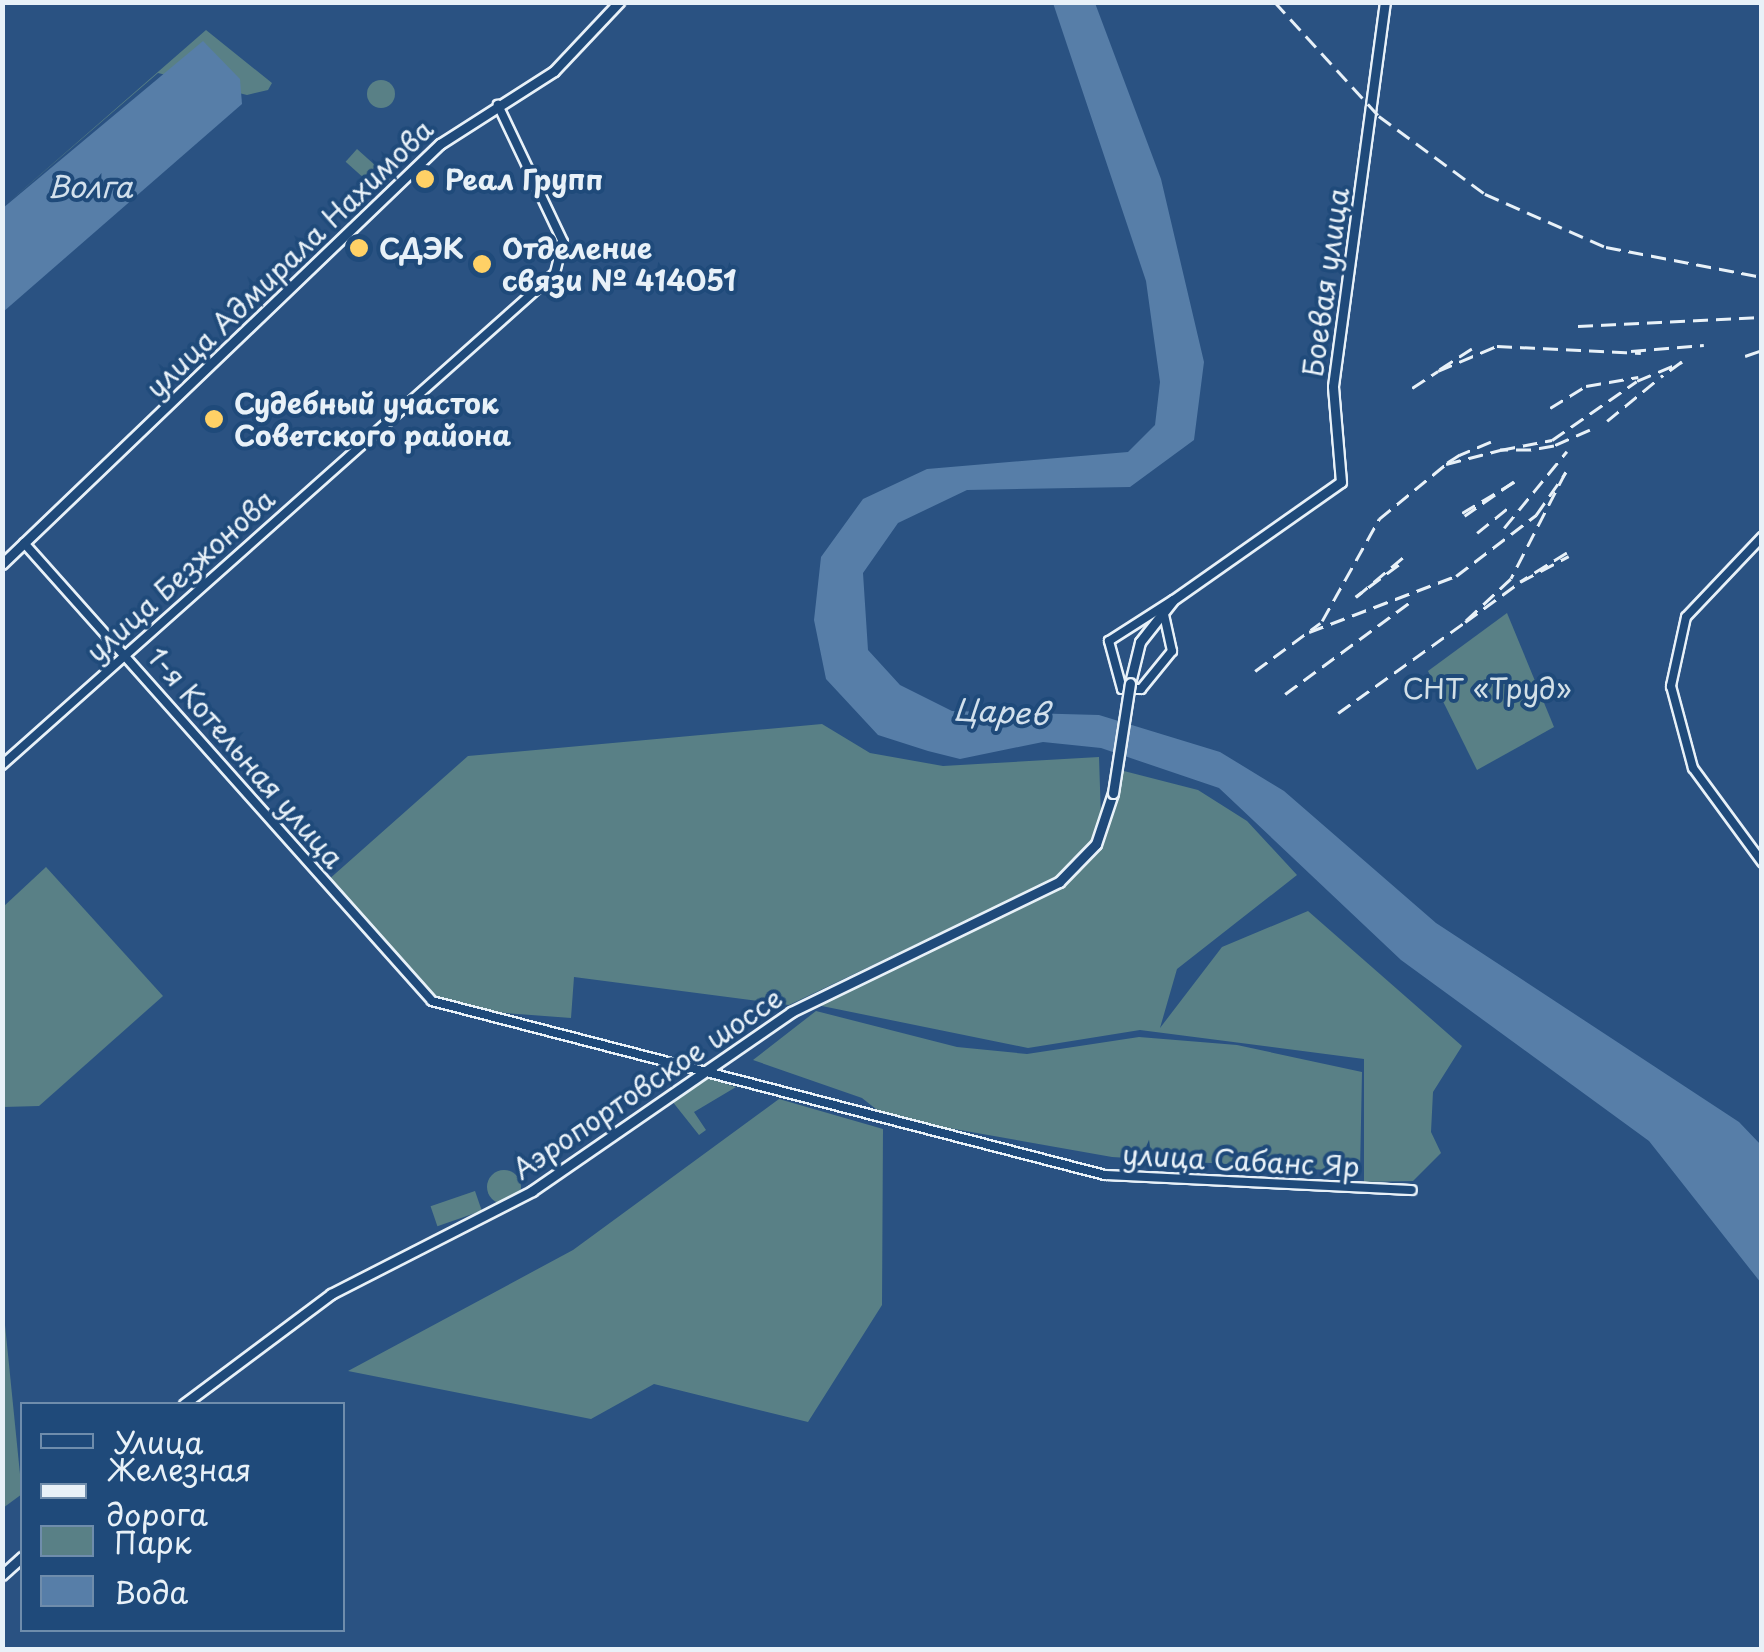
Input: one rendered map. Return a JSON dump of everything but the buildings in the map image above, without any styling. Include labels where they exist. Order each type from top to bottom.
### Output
[{"type":"main road","name":"улица Адмирала Нахимова","points":[[2,564],[440,144],[554,72],[619,2]]},
{"type":"main road","name":"Боевая улица","points":[[1173,600],[1341,482],[1333,386],[1385,2]]},
{"type":"main road","points":[[1151,617],[1173,600]]},
{"type":"main road","name":"Аэропортовское шоссе","points":[[187,1402],[332,1294],[532,1191],[702,1070],[825,993],[1065,878],[1096,844],[1113,793],[1130,683],[1151,617]]},
{"type":"street","name":"улица Безжонова","points":[[2,765],[563,257],[498,105]]},
{"type":"street","points":[[1762,537],[1686,618],[1671,686],[1692,768],[1762,862]]},
{"type":"street","name":"1-я Котельная улица","points":[[24,544],[126,653],[432,1001]]},
{"type":"street","points":[[1164,610],[1172,651],[1141,689],[1117,686],[1109,641],[1173,600]]},
{"type":"street","name":"улица Сабанс Яр","points":[[432,1001],[1068,1167],[1412,1190]]},
{"type":"green space","points":[[206,30],[272,83],[268,90],[247,95],[158,73],[3,207]]},
{"type":"green space","points":[[381,80],[391,84],[395,94],[391,104],[381,108],[371,104],[367,94],[371,84]]},
{"type":"green space","points":[[357,149],[390,179],[379,192],[346,162]]},
{"type":"green space","name":"СНТ «Труд»","points":[[1507,613],[1554,727],[1477,770],[1428,671]]},
{"type":"green space","points":[[822,724],[870,753],[943,766],[1099,757],[1101,818],[1086,851],[1057,877],[789,1005],[574,977],[571,1018],[480,1011],[433,998],[327,881],[468,756]]},
{"type":"green space","points":[[1120,770],[1198,790],[1247,821],[1297,875],[1177,969],[1160,1028],[1222,947],[1308,911],[1462,1046],[1433,1092],[1431,1132],[1441,1153],[1413,1181],[1364,1182],[1364,1059],[1140,1030],[1028,1048],[812,1004],[1069,882],[1108,831]]},
{"type":"green space","points":[[46,867],[163,996],[39,1106],[3,1107],[3,907]]},
{"type":"green space","points":[[816,1011],[957,1047],[1027,1054],[1139,1037],[1237,1045],[1362,1072],[1360,1172],[1112,1157],[886,1117],[862,1098],[753,1060]]},
{"type":"green space","points":[[705,1077],[736,1087],[694,1112],[706,1130],[699,1135],[672,1101]]},
{"type":"green space","points":[[779,1099],[883,1129],[882,1305],[808,1422],[654,1384],[591,1419],[348,1371],[573,1250]]},
{"type":"green space","points":[[504,1170],[516,1175],[521,1187],[516,1199],[504,1204],[492,1199],[487,1187],[492,1175]]},
{"type":"green space","points":[[475,1191],[482,1211],[437,1226],[431,1206]]},
{"type":"green space","points":[[3,1305],[20,1495],[3,1508]]},
{"type":"water","points":[[1053,3],[1095,3],[1161,179],[1204,362],[1194,440],[1130,487],[967,490],[898,523],[863,573],[868,650],[900,685],[952,711],[1099,715],[1220,752],[1284,791],[1436,923],[1739,1122],[1761,1145],[1761,1283],[1649,1141],[1401,960],[1219,788],[1101,748],[1043,742],[960,759],[928,751],[878,735],[826,679],[814,620],[821,557],[863,499],[927,469],[1128,452],[1155,425],[1160,382],[1146,281]]},
{"type":"water","name":"Волга","points":[[203,41],[240,79],[242,104],[3,312],[3,208]]},
{"type":"railway","points":[[1275,2],[1379,116],[1485,194],[1606,247],[1762,277]]},
{"type":"railway","points":[[1578,326],[1762,317]]},
{"type":"railway","points":[[1631,351],[1704,345]]},
{"type":"railway","points":[[1472,349],[1438,371],[1497,346],[1641,353]]},
{"type":"railway","points":[[1745,356],[1762,350]]},
{"type":"railway","points":[[1590,430],[1554,446],[1500,450],[1552,440],[1637,381],[1682,362],[1661,377]]},
{"type":"railway","points":[[1412,388],[1438,371]]},
{"type":"railway","points":[[1550,408],[1586,386],[1638,377]]},
{"type":"railway","points":[[1607,421],[1657,380]]},
{"type":"railway","points":[[1491,442],[1446,464],[1500,450]]},
{"type":"railway","points":[[1504,528],[1567,451]]},
{"type":"railway","points":[[1322,621],[1379,519],[1446,464]]},
{"type":"railway","points":[[1309,632],[1456,576],[1536,515],[1566,472],[1511,579],[1465,622],[1520,582]]},
{"type":"railway","points":[[1462,513],[1514,482],[1465,516]]},
{"type":"railway","points":[[1477,533],[1509,507]]},
{"type":"railway","points":[[1399,565],[1356,597],[1408,553]]},
{"type":"railway","points":[[1567,553],[1520,582],[1569,556]]},
{"type":"railway","points":[[1285,694],[1413,600]]},
{"type":"railway","points":[[1338,713],[1465,622]]},
{"type":"railway","points":[[1255,671],[1320,623]]},
{"type":"place","name":"Реал Групп","points":[[425,179]]},
{"type":"place","name":"СДЭК","points":[[359,248]]},
{"type":"place","name":"Отделение связи № 414051","points":[[482,264]]},
{"type":"place","name":"Судебный участок Советского района","points":[[214,419]]},
{"type":"water label","name":"Царев","points":[[1001,711]]}]
